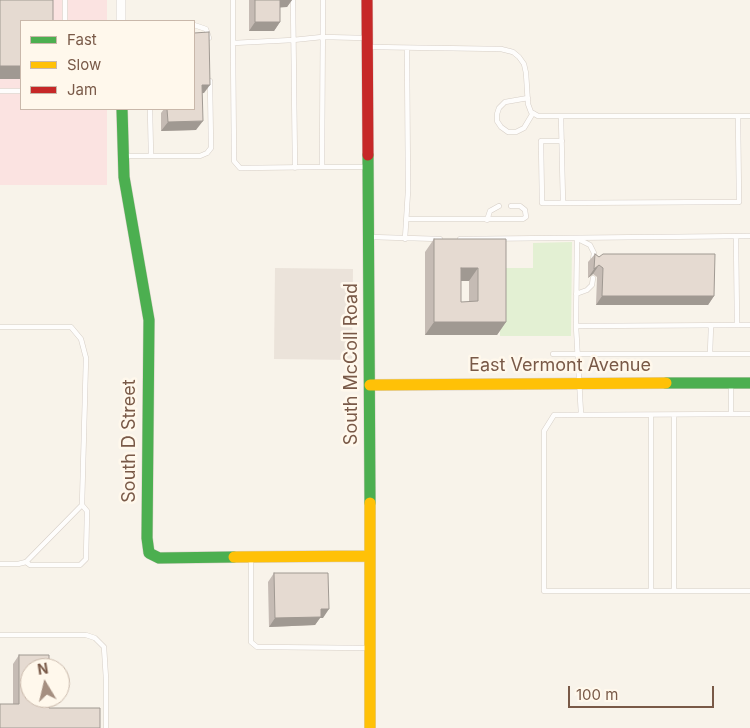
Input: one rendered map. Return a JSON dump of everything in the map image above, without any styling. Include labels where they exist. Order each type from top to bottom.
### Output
[{"type":"street","points":[[121,0],[121,20]]},
{"type":"street","name":"South McColl Road","points":[[367,0],[370,728]]},
{"type":"street","name":"South D Street","points":[[122,110],[124,177],[149,320],[147,538],[149,553],[159,558],[370,556]]},
{"type":"street","name":"East Vermont Avenue","points":[[370,385],[750,382]]},
{"type":"lane","points":[[65,0],[65,20]]},
{"type":"lane","points":[[233,0],[234,161],[240,168],[368,167]]},
{"type":"lane","points":[[293,0],[295,168]]},
{"type":"lane","points":[[322,0],[322,167]]},
{"type":"lane","points":[[195,25],[206,29],[209,35],[209,44]]},
{"type":"lane","points":[[233,43],[322,37],[407,48],[501,49],[513,52],[524,64],[531,112],[538,116],[750,116]]},
{"type":"lane","points":[[405,239],[408,191],[407,48]]},
{"type":"lane","points":[[122,156],[200,156],[207,153],[210,148],[209,73]]},
{"type":"lane","points":[[0,91],[20,91]]},
{"type":"lane","points":[[528,98],[505,102],[499,108],[497,121],[508,132],[516,132],[524,128],[533,113]]},
{"type":"lane","points":[[150,110],[151,156]]},
{"type":"lane","points":[[562,116],[563,202]]},
{"type":"lane","points":[[562,141],[541,141],[542,203],[739,202],[738,116]]},
{"type":"lane","points":[[488,220],[490,212],[499,206]]},
{"type":"lane","points":[[406,220],[523,220],[526,217],[525,210],[520,206],[511,206]]},
{"type":"lane","points":[[736,236],[736,325]]},
{"type":"lane","points":[[453,239],[750,236]]},
{"type":"lane","points":[[369,237],[443,239]]},
{"type":"lane","points":[[577,238],[590,245],[594,253],[593,262]]},
{"type":"lane","points":[[577,238],[576,326],[582,414]]},
{"type":"lane","points":[[576,294],[587,290],[592,285],[593,278]]},
{"type":"lane","points":[[710,354],[711,325]]},
{"type":"lane","points":[[576,326],[750,325]]},
{"type":"lane","points":[[0,327],[71,327],[81,339],[86,358],[82,505],[87,511],[86,559],[80,565],[30,566],[26,562]]},
{"type":"lane","points":[[553,354],[750,354]]},
{"type":"lane","points":[[732,383],[732,414]]},
{"type":"lane","points":[[748,414],[554,415],[544,431],[544,591],[750,591]]},
{"type":"lane","points":[[650,590],[651,415]]},
{"type":"lane","points":[[674,415],[674,591]]},
{"type":"lane","points":[[0,564],[26,562],[82,505]]},
{"type":"lane","points":[[251,557],[251,642],[257,647],[370,648]]},
{"type":"lane","points":[[0,636],[86,635],[95,638],[104,647],[106,728]]},
{"type":"shaded area","points":[[0,0],[107,0],[107,20],[20,20],[20,110],[107,110],[107,185],[0,185]]},
{"type":"shaded area","points":[[275,268],[353,269],[352,360],[274,359]]},
{"type":"green space","points":[[572,242],[571,336],[500,336],[499,268],[533,268],[533,243]]},
{"type":"building","points":[[0,0],[53,0],[53,20],[20,20],[20,66],[0,66]]},
{"type":"building","points":[[255,0],[280,0],[280,22],[255,22]]},
{"type":"building","points":[[209,32],[210,85],[202,85],[203,121],[168,122],[167,110],[195,110],[195,33]]},
{"type":"building","points":[[434,239],[506,239],[506,322],[434,322]],"holes":[[[461,268],[478,268],[478,301],[461,302]]]},
{"type":"building","points":[[595,254],[599,257],[603,254],[715,254],[714,296],[602,296],[603,268],[599,265],[594,269]]},
{"type":"building","points":[[274,573],[328,573],[329,609],[321,609],[321,617],[275,618]]},
{"type":"building","points":[[19,655],[49,655],[49,658],[20,658],[20,708],[100,708],[100,728],[0,728],[0,704],[19,704]]},
{"type":"traffic: fast","points":[[122,110],[124,177],[149,320],[147,538],[149,553],[159,558],[234,557]]},
{"type":"traffic: fast","points":[[368,155],[370,503]]},
{"type":"traffic: fast","points":[[666,383],[750,383]]},
{"type":"traffic: slow","points":[[370,385],[666,383]]},
{"type":"traffic: slow","points":[[370,503],[370,728]]},
{"type":"traffic: slow","points":[[234,557],[370,556]]},
{"type":"traffic: jam","points":[[367,0],[368,155]]}]
